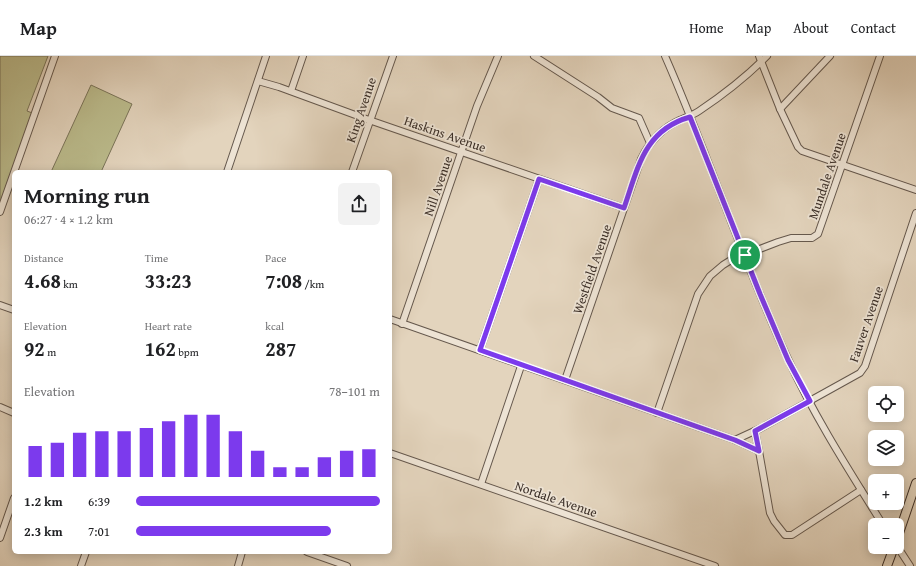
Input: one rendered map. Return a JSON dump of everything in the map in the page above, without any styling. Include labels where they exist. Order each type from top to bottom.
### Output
[{"type":"main road","points":[[904,518],[916,483]]},
{"type":"main road","points":[[887,566],[891,554]]},
{"type":"street","points":[[15,170],[55,56]]},
{"type":"street","points":[[228,170],[266,56]]},
{"type":"street","points":[[291,92],[303,56]]},
{"type":"street","name":"King Avenue","points":[[353,170],[369,120],[393,56]]},
{"type":"street","name":"Nill Avenue","points":[[402,324],[477,106],[498,56]]},
{"type":"street","points":[[534,56],[598,97],[612,108],[639,118],[650,143]]},
{"type":"street","points":[[665,56],[788,360],[861,490],[879,518]]},
{"type":"street","name":"Westfield Avenue","points":[[565,380],[641,159],[650,143],[672,123],[690,117],[726,90],[760,59],[767,56]]},
{"type":"street","points":[[780,109],[830,56]]},
{"type":"street","name":"Mundale Avenue","points":[[657,412],[698,294],[716,270],[731,260],[778,242],[790,238],[812,238],[818,234],[880,56]]},
{"type":"street","points":[[760,59],[780,109],[798,148],[802,151],[842,166],[916,190]]},
{"type":"street","name":"Haskins Avenue","points":[[258,81],[624,208]]},
{"type":"street","points":[[0,212],[12,178]]},
{"type":"street","points":[[480,350],[539,179]]},
{"type":"street","name":"Fauver Avenue","points":[[735,440],[755,431],[810,401],[860,373],[864,369],[916,213]]},
{"type":"street","points":[[0,305],[12,309]]},
{"type":"street","points":[[392,320],[480,350],[521,366],[657,412],[735,440],[759,451]]},
{"type":"street","points":[[480,484],[521,366]]},
{"type":"street","points":[[0,408],[12,412]]},
{"type":"street","points":[[755,431],[770,513],[774,521],[785,535],[792,535],[861,490]]},
{"type":"street","name":"Nordale Avenue","points":[[392,454],[715,566]]},
{"type":"street","points":[[0,538],[12,504]]},
{"type":"street","points":[[82,566],[85,554]]},
{"type":"street","points":[[238,566],[241,554]]},
{"type":"street","points":[[313,554],[347,566]]},
{"type":"street","points":[[902,554],[910,566],[916,562]]},
{"type":"green space","points":[[0,56],[48,56],[27,111],[35,114],[15,170],[12,170],[12,178],[0,212]]},
{"type":"green space","points":[[91,85],[132,104],[102,170],[52,170]]},
{"type":"route","points":[[690,117],[745,255],[788,360],[810,401],[755,431],[759,451],[735,440],[480,350],[539,179],[624,208],[646,149],[663,129],[681,119],[690,117]]}]
